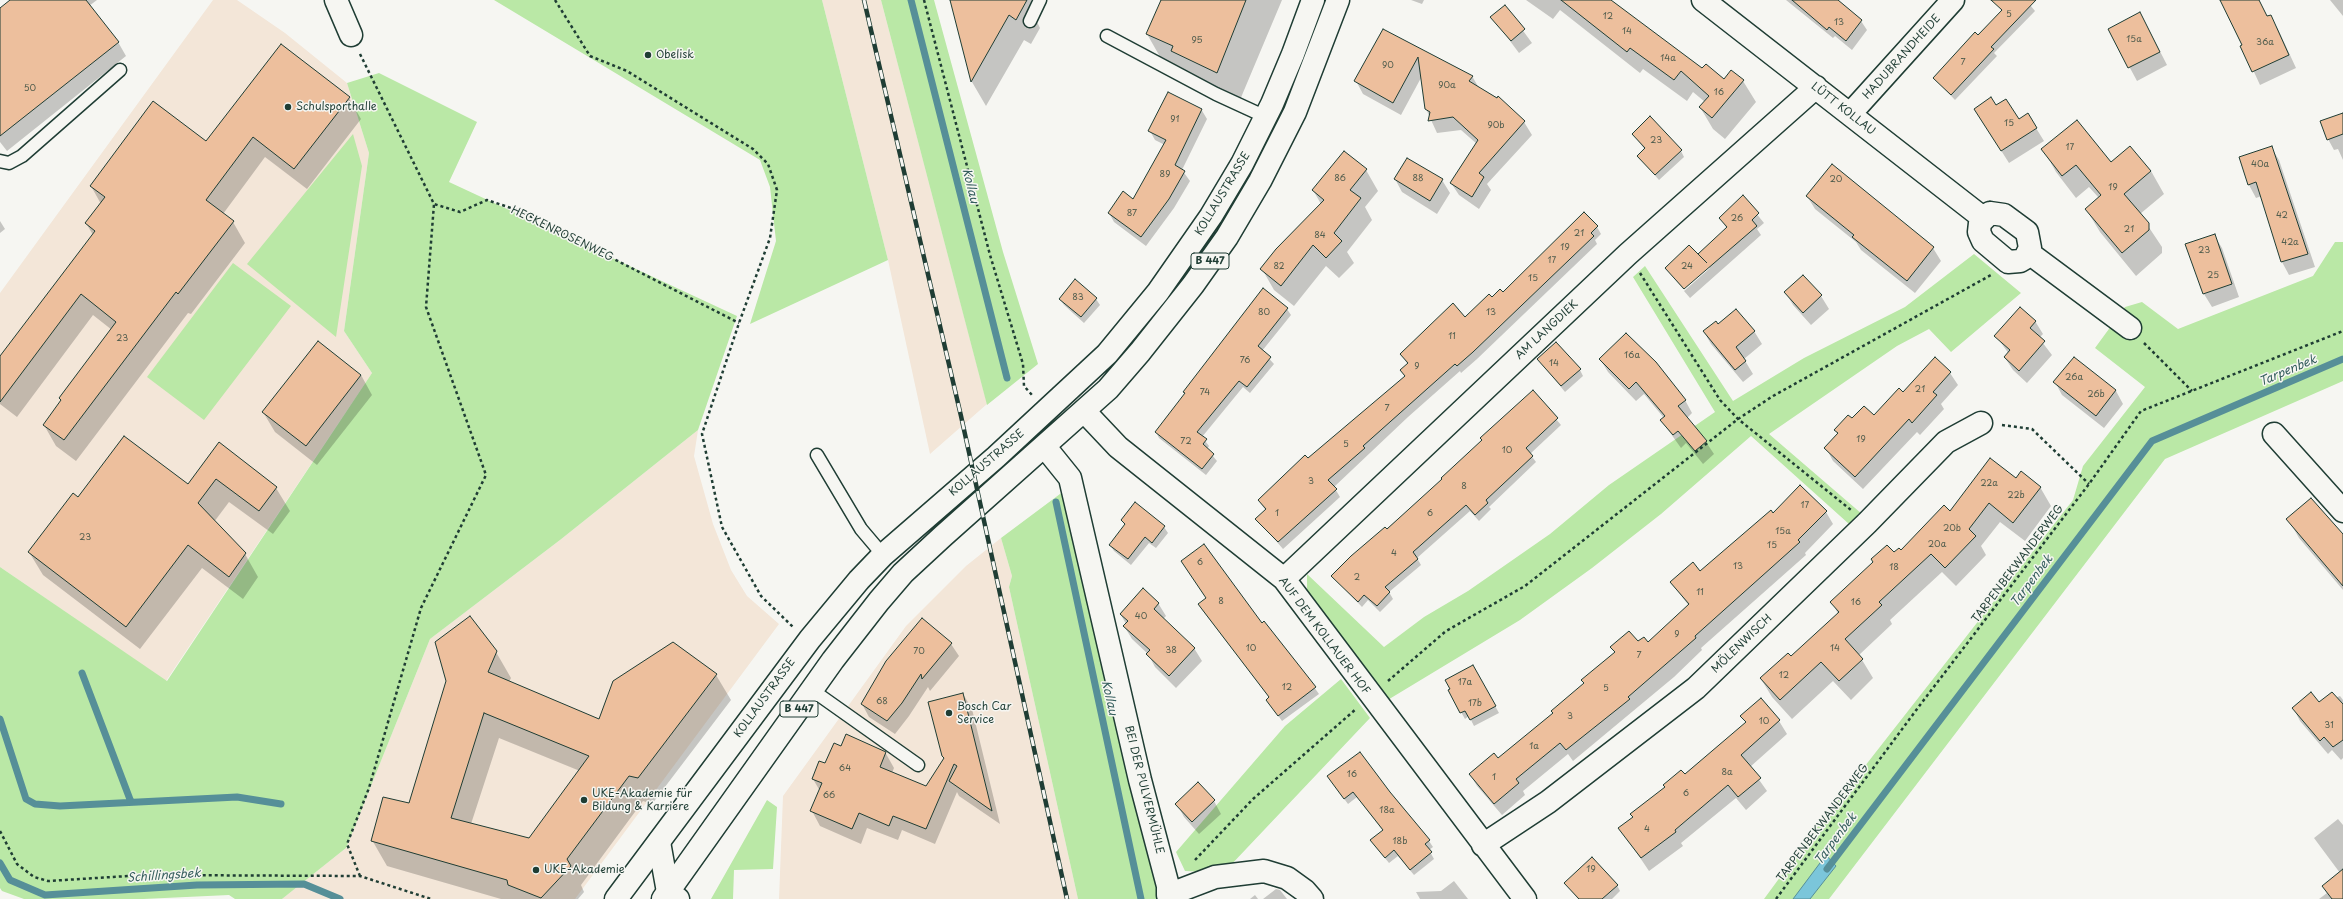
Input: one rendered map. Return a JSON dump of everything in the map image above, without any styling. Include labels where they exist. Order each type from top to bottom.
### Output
[{"type":"street","name":"KOLLAUSTRASSE","points":[[616,899],[826,617],[883,555],[996,457],[1106,354],[1158,292],[1211,216],[1242,164],[1266,117],[1293,54],[1312,0]]},
{"type":"street","name":"B 447","points":[[669,897],[812,690],[879,600],[903,574],[1108,389],[1140,352],[1227,237],[1260,181],[1295,112],[1338,0]]},
{"type":"street","name":"LÜTT KOLLAU","points":[[1704,0],[1982,218]]},
{"type":"street","name":"HADUBRANDHEIDE","points":[[1850,114],[1953,0]]},
{"type":"street","name":"AM LANGDIEK","points":[[1284,579],[1628,254],[1816,87]]},
{"type":"street","points":[[1990,214],[2000,214],[2022,229],[2030,237],[2029,253],[2020,261],[2008,262],[2002,259],[1980,237],[1979,227],[1982,218],[1990,214]]},
{"type":"street","points":[[2029,253],[2130,328]]},
{"type":"street","name":"AUF DEM KOLLAUER HOF","points":[[1084,411],[1118,447],[1284,579],[1370,696],[1525,899]]},
{"type":"street","name":"MÖLENWISCH","points":[[1483,845],[1548,802],[1696,688],[1867,523],[1946,442],[1981,423]]},
{"type":"street","points":[[2274,434],[2343,511]]},
{"type":"street","name":"BEI DER PULVERMÜHLE","points":[[1045,447],[1070,478],[1140,780],[1168,886]]},
{"type":"street","points":[[659,842],[669,897]]},
{"type":"street","points":[[1168,886],[1168,895],[1214,877],[1264,871],[1287,878],[1305,891],[1312,899]]},
{"type":"lane","points":[[1030,21],[1040,0]]},
{"type":"lane","points":[[1107,36],[1216,94],[1266,117]]},
{"type":"lane","points":[[0,161],[9,162],[22,156],[120,70]]},
{"type":"lane","points":[[817,455],[860,529],[883,555]]},
{"type":"lane","points":[[812,690],[918,765]]},
{"type":"path","points":[[555,0],[590,56],[627,70],[753,149],[768,164],[777,190],[770,238],[739,323],[702,434],[722,527],[761,596],[786,622],[810,638]]},
{"type":"path","points":[[924,0],[990,255],[1023,364],[1024,386],[1034,397]]},
{"type":"path","points":[[345,17],[434,204],[426,307],[486,475],[421,608],[369,788],[347,844],[360,876]]},
{"type":"path","name":"HECKENROSENWEG","points":[[434,204],[460,212],[487,200],[520,211],[739,323]]},
{"type":"path","points":[[1628,254],[1720,400],[1738,419],[1867,523]]},
{"type":"path","points":[[1168,886],[1185,871],[1253,799],[1446,631],[1525,586],[1738,419],[1773,396],[1996,273],[2002,259]]},
{"type":"path","points":[[2130,328],[2192,391]]},
{"type":"path","name":"TARPENBEKWANDERWEG","points":[[1776,899],[1920,705],[2089,484],[2141,411],[2343,331]]},
{"type":"path","points":[[1981,423],[2032,428],[2089,484]]},
{"type":"path","points":[[0,831],[17,864],[34,877],[48,881],[144,875],[360,876],[431,899]]},
{"type":"shaded area","points":[[213,0],[237,0],[285,33],[347,83],[369,153],[344,331],[372,373],[166,681],[0,567],[0,293]]},
{"type":"shaded area","points":[[822,0],[881,0],[987,404],[930,454],[888,260]]},
{"type":"shaded area","points":[[698,430],[694,456],[713,524],[731,570],[747,596],[779,624],[575,899],[282,899],[346,848],[430,639],[560,540]]},
{"type":"shaded area","points":[[1001,538],[1012,576],[1009,587],[1078,899],[779,899],[783,796],[906,626],[966,566]]},
{"type":"green space","points":[[494,0],[822,0],[888,260],[750,324],[776,241],[770,187],[760,160]]},
{"type":"green space","points":[[881,0],[934,0],[1003,252],[1038,364],[987,405]]},
{"type":"green space","points":[[379,73],[477,122],[449,182],[737,316],[698,430],[560,540],[430,639],[346,848],[282,899],[235,899],[229,895],[143,899],[24,899],[2,891],[0,888],[0,567],[167,681],[372,373],[344,331],[369,153],[347,83]]},
{"type":"green space","points":[[353,134],[362,166],[336,337],[247,264]]},
{"type":"green space","points":[[2335,242],[2343,242],[2343,381],[2165,459],[1829,899],[1764,899],[1811,835],[2073,500],[2083,466],[2145,387],[2095,348],[2125,307],[2142,302],[2178,329],[2313,276]]},
{"type":"green space","points":[[1974,254],[2021,293],[1951,352],[1929,329],[1897,346],[1769,434],[1862,514],[1849,524],[1751,436],[1661,514],[1592,568],[1520,620],[1386,701],[1307,596],[1307,574],[1384,647],[1424,617],[1468,591],[1550,534],[1609,485],[1715,412],[1633,277],[1645,266],[1733,401],[1804,358],[1905,307]]},
{"type":"green space","points":[[233,263],[291,306],[204,420],[147,377]]},
{"type":"green space","points":[[1068,488],[1163,899],[1078,899],[1009,587],[1012,576],[1001,538]]},
{"type":"green space","points":[[1341,679],[1370,718],[1229,867],[1206,872],[1185,871],[1176,852],[1285,726]]},
{"type":"green space","points":[[767,800],[777,807],[773,869],[734,870],[733,899],[711,899]]},
{"type":"water","points":[[1826,855],[1836,866],[1810,899],[1793,899]]},
{"type":"building","points":[[10,0],[86,0],[119,42],[0,136],[0,8]]},
{"type":"building","points":[[950,0],[1027,0],[1016,20],[1009,15],[971,82]]},
{"type":"building","points":[[1161,0],[1246,0],[1217,73],[1171,51],[1173,46],[1146,34]]},
{"type":"building","points":[[1561,0],[1611,0],[1702,68],[1706,64],[1724,79],[1731,70],[1744,80],[1712,118],[1699,107],[1709,96],[1681,71],[1674,80],[1630,48],[1627,52]]},
{"type":"building","points":[[1792,0],[1838,0],[1862,20],[1846,41],[1829,27],[1827,30]]},
{"type":"building","points":[[1991,0],[2036,0],[1991,47],[1994,49],[1951,95],[1933,78],[1975,32],[1978,35],[2002,10]]},
{"type":"building","points":[[2220,0],[2259,0],[2267,16],[2271,15],[2289,55],[2252,72],[2240,46],[2242,45]]},
{"type":"building","points":[[1505,5],[1525,29],[1511,41],[1490,17]]},
{"type":"building","points":[[2140,12],[2160,52],[2128,68],[2108,29]]},
{"type":"building","points":[[1383,29],[1473,76],[1469,81],[1497,98],[1498,96],[1525,121],[1479,173],[1484,177],[1472,197],[1450,183],[1478,140],[1453,117],[1428,121],[1430,112],[1425,109],[1418,57],[1393,103],[1354,81]]},
{"type":"building","points":[[281,44],[350,97],[294,169],[253,137],[206,200],[234,221],[178,294],[176,292],[64,440],[43,425],[61,400],[59,398],[116,322],[81,294],[0,402],[0,356],[95,231],[85,223],[105,197],[90,186],[153,101],[206,141]]},
{"type":"building","points":[[1168,92],[1202,109],[1175,165],[1185,171],[1169,199],[1141,237],[1108,213],[1123,191],[1133,199],[1166,140],[1148,131]]},
{"type":"building","points":[[1991,97],[1996,105],[2006,99],[2019,119],[2028,113],[2037,128],[2001,151],[1974,109]]},
{"type":"building","points":[[2343,113],[2343,134],[2327,140],[2320,121]]},
{"type":"building","points":[[1650,116],[1682,150],[1655,175],[1637,156],[1645,148],[1632,134]]},
{"type":"building","points":[[2077,120],[2111,162],[2130,146],[2151,171],[2124,194],[2149,223],[2149,230],[2122,253],[2085,209],[2101,195],[2076,165],[2062,176],[2041,149]]},
{"type":"building","points":[[2272,146],[2308,254],[2281,262],[2256,182],[2248,185],[2239,157]]},
{"type":"building","points":[[1344,151],[1367,169],[1350,190],[1361,198],[1334,233],[1342,241],[1326,258],[1313,245],[1281,286],[1260,269],[1276,249],[1324,200],[1312,190]]},
{"type":"building","points":[[1407,158],[1443,179],[1430,201],[1394,179]]},
{"type":"building","points":[[1832,164],[1934,247],[1907,281],[1852,237],[1854,235],[1806,196]]},
{"type":"building","points":[[1743,195],[1759,213],[1752,220],[1757,226],[1684,289],[1665,268],[1689,245],[1698,254],[1727,227],[1719,218]]},
{"type":"building","points":[[1584,212],[1598,226],[1591,233],[1594,236],[1473,352],[1457,366],[1455,364],[1363,446],[1365,448],[1328,480],[1337,489],[1278,542],[1255,519],[1266,509],[1258,500],[1305,455],[1308,458],[1405,376],[1400,370],[1408,363],[1400,354],[1453,303],[1465,317],[1489,294],[1492,297],[1500,289],[1503,292]]},
{"type":"building","points":[[2215,234],[2232,284],[2203,294],[2185,244]]},
{"type":"building","points":[[1803,275],[1822,295],[1803,313],[1784,292]]},
{"type":"building","points":[[1075,279],[1097,298],[1081,317],[1059,299]]},
{"type":"building","points":[[1263,288],[1288,308],[1258,346],[1271,357],[1247,387],[1239,381],[1197,432],[1207,439],[1203,444],[1214,454],[1202,469],[1155,432],[1185,393],[1183,392]]},
{"type":"building","points":[[2020,307],[2036,321],[2030,328],[2045,341],[2019,371],[2004,357],[2010,350],[1994,336]]},
{"type":"building","points":[[1736,309],[1755,331],[1736,347],[1746,361],[1735,370],[1703,331],[1716,321],[1718,324]]},
{"type":"building","points":[[1626,333],[1656,362],[1686,400],[1678,406],[1707,441],[1695,451],[1678,431],[1673,435],[1660,420],[1665,416],[1636,382],[1629,389],[1599,359]]},
{"type":"building","points":[[318,341],[361,375],[306,446],[262,412]]},
{"type":"building","points":[[1556,342],[1581,369],[1561,386],[1537,359]]},
{"type":"building","points":[[1935,357],[1951,372],[1933,392],[1937,395],[1912,423],[1909,419],[1855,477],[1824,448],[1838,433],[1834,430],[1848,415],[1852,418],[1864,406],[1874,415],[1899,388],[1903,392]]},
{"type":"building","points":[[2074,357],[2116,390],[2096,416],[2053,382]]},
{"type":"building","points":[[1533,390],[1558,418],[1526,448],[1533,456],[1486,500],[1488,503],[1475,515],[1466,505],[1413,552],[1418,559],[1385,587],[1390,592],[1377,606],[1364,595],[1358,602],[1331,576],[1351,556],[1385,527],[1387,529],[1442,479],[1441,478],[1482,440],[1480,438]]},
{"type":"building","points":[[124,436],[188,484],[219,442],[277,487],[259,511],[216,479],[198,503],[246,553],[229,577],[188,545],[126,627],[28,552],[73,493],[78,497]]},
{"type":"building","points":[[1990,458],[2016,478],[2021,471],[2041,487],[2013,523],[1989,503],[1969,529],[1976,536],[1945,568],[1931,554],[1879,602],[1882,605],[1845,639],[1863,659],[1839,681],[1821,662],[1780,700],[1760,678],[1788,653],[1791,656],[1839,612],[1830,602],[1873,562],[1871,559],[1887,545],[1894,552],[1899,548],[1901,550],[1944,505],[1950,511]]},
{"type":"building","points":[[1800,485],[1827,511],[1798,540],[1800,542],[1695,636],[1696,638],[1628,697],[1630,699],[1566,750],[1560,743],[1516,779],[1519,783],[1494,804],[1469,774],[1494,753],[1498,758],[1553,713],[1551,711],[1584,683],[1581,680],[1615,652],[1610,647],[1629,631],[1638,641],[1644,637],[1648,642],[1689,604],[1670,582],[1693,562],[1700,571],[1771,510],[1773,513]]},
{"type":"building","points":[[2311,498],[2343,534],[2343,586],[2286,519]]},
{"type":"building","points":[[1135,502],[1165,526],[1152,543],[1145,537],[1128,559],[1109,545],[1125,524],[1121,520]]},
{"type":"building","points":[[1204,544],[1262,623],[1264,621],[1316,687],[1278,716],[1266,700],[1269,697],[1198,604],[1206,598],[1181,561]]},
{"type":"building","points":[[1143,588],[1159,603],[1154,609],[1195,648],[1169,676],[1146,654],[1150,650],[1123,626],[1128,621],[1120,614]]},
{"type":"building","points":[[470,616],[497,651],[488,672],[599,719],[613,681],[673,642],[717,674],[638,778],[629,776],[567,859],[571,866],[541,898],[508,885],[507,880],[371,841],[383,797],[409,803],[446,681],[435,642]],"holes":[[[484,713],[589,756],[529,838],[451,818]]]},
{"type":"building","points":[[922,618],[952,643],[922,679],[921,674],[902,703],[887,721],[861,704],[886,661]]},
{"type":"building","points":[[1473,665],[1496,706],[1470,720],[1465,711],[1460,713],[1448,690],[1450,689],[1445,680]]},
{"type":"building","points":[[2311,692],[2319,702],[2332,692],[2343,704],[2343,740],[2333,747],[2324,737],[2320,741],[2292,708]]},
{"type":"building","points":[[963,693],[992,811],[949,781],[957,766],[954,764],[926,829],[893,816],[889,826],[859,813],[852,829],[810,811],[822,783],[812,779],[819,761],[825,763],[834,743],[841,746],[846,734],[886,752],[880,767],[926,786],[944,758],[942,756],[928,702]]},
{"type":"building","points":[[1761,698],[1780,720],[1741,755],[1761,778],[1738,797],[1728,785],[1675,830],[1676,832],[1641,858],[1618,828],[1633,817],[1630,814],[1665,787],[1663,785],[1681,770],[1685,774],[1746,722],[1740,716]]},
{"type":"building","points":[[1360,752],[1390,792],[1430,840],[1425,844],[1432,852],[1410,870],[1394,850],[1385,858],[1370,840],[1383,830],[1353,792],[1344,799],[1327,776]]},
{"type":"building","points":[[1198,782],[1215,800],[1192,822],[1175,804]]},
{"type":"building","points":[[1592,857],[1618,885],[1602,899],[1579,899],[1564,883]]},
{"type":"building","points":[[2343,869],[2343,899],[2332,899],[2322,886]]},
{"type":"waterway","name":"Kollau","points":[[911,0],[1007,378]]},
{"type":"waterway","name":"Tarpenbek","points":[[1827,869],[2152,441],[2343,359]]},
{"type":"waterway","name":"Kollau","points":[[1056,502],[1141,899]]},
{"type":"waterway","points":[[82,673],[131,802]]},
{"type":"waterway","points":[[0,719],[26,799],[35,804],[60,806],[237,797],[281,804]]},
{"type":"waterway","name":"Schillingsbek","points":[[0,863],[10,880],[45,895],[197,885],[304,884],[340,899]]},
{"type":"railway","points":[[864,0],[961,416],[1067,899]]},
{"type":"place","name":"Obelisk","points":[[648,55]]},
{"type":"place","name":"Schulsporthalle","points":[[288,107]]},
{"type":"place","name":"Bosch Car Service","points":[[949,713]]},
{"type":"place","name":"UKE-Akademie für Bildung & Karriere","points":[[584,800]]},
{"type":"place","name":"UKE-Akademie","points":[[536,870]]}]
